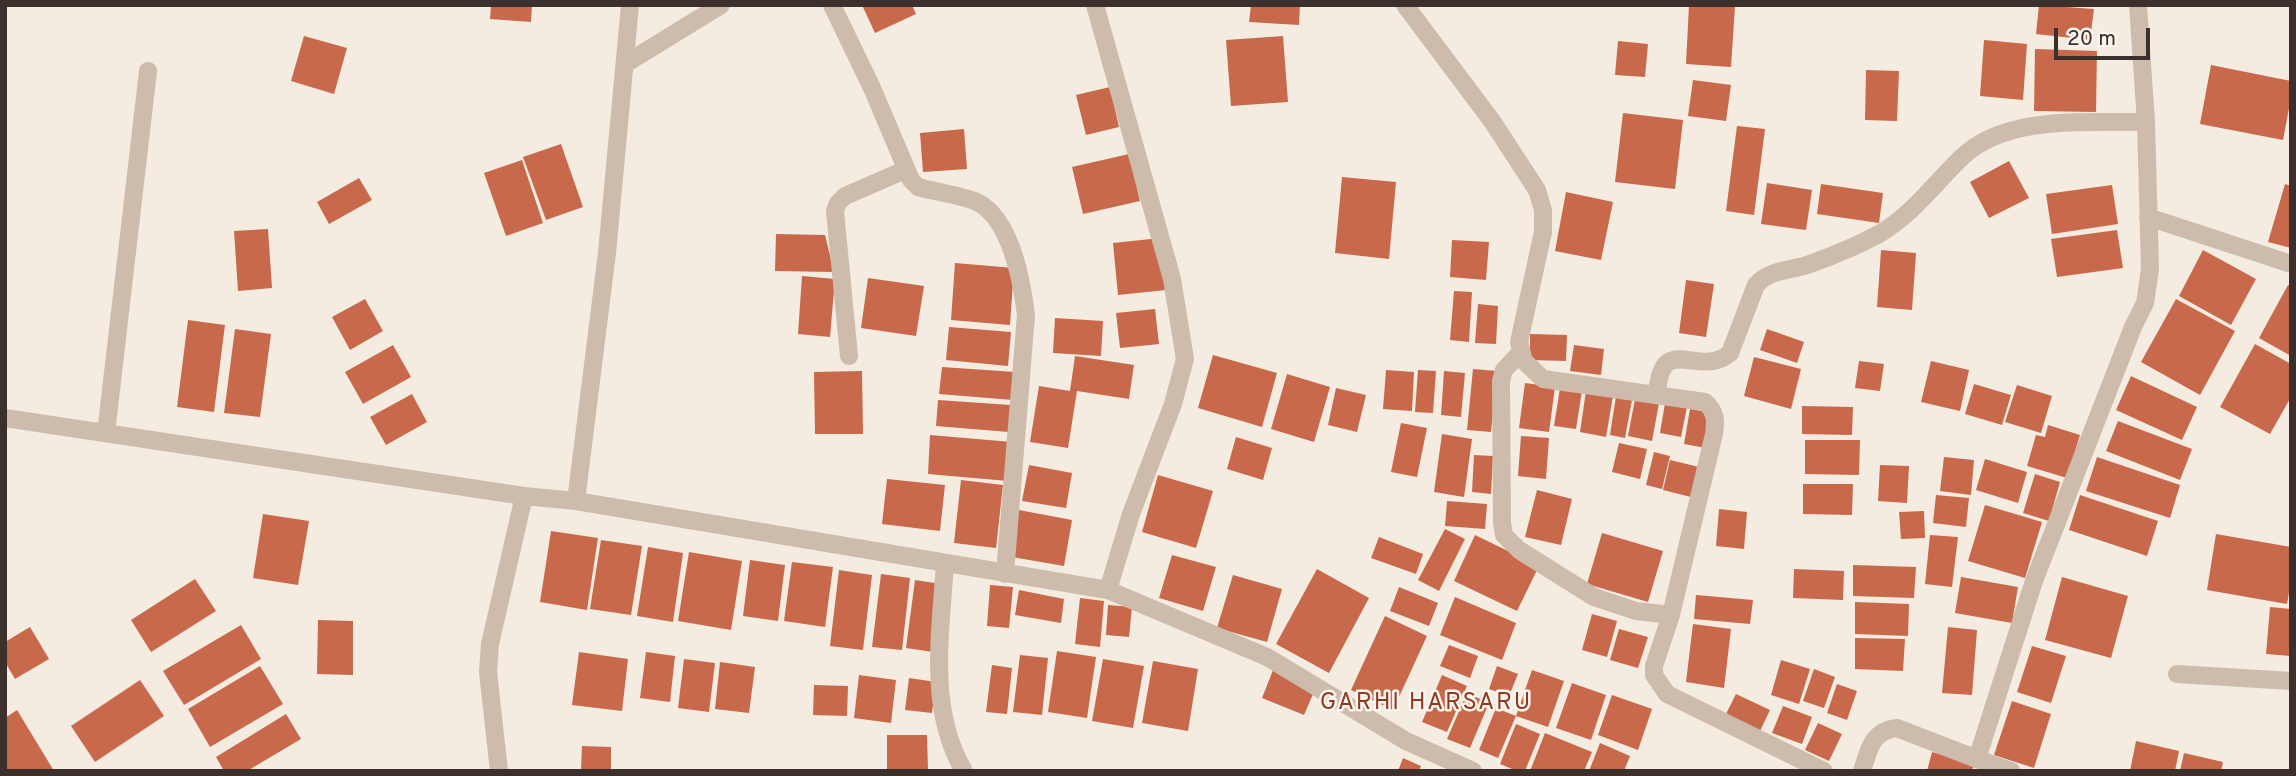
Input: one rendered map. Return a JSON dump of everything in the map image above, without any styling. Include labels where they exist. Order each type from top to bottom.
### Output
[{"type":"street","points":[[576,501],[607,253],[630,5]]},
{"type":"street","points":[[625,64],[722,5]]},
{"type":"street","points":[[832,5],[872,88],[905,170],[918,187],[976,202],[989,212],[999,224],[1022,281],[1026,315],[1005,574]]},
{"type":"street","points":[[1095,5],[1172,279],[1185,359],[1173,404],[1131,514],[1108,590]]},
{"type":"street","points":[[1405,5],[1492,121],[1537,190],[1543,210],[1543,232],[1519,342],[1524,361],[1544,379],[1705,402],[1714,412],[1716,420],[1671,615],[1654,666],[1654,675],[1667,694],[1824,771]]},
{"type":"street","points":[[1977,759],[2034,581],[2145,303],[2150,268],[2146,122],[2138,5]]},
{"type":"street","points":[[106,433],[148,71]]},
{"type":"street","points":[[1657,395],[1658,374],[1662,366],[1675,360],[1713,363],[1730,353],[1756,285],[1763,278],[1772,273],[1808,265],[1879,234],[1920,201],[1963,156],[1984,142],[2016,128],[2146,122]]},
{"type":"street","points":[[849,356],[835,211],[838,203],[845,197],[905,170]]},
{"type":"street","points":[[2148,217],[2291,264]]},
{"type":"street","points":[[1520,353],[1504,370],[1500,381],[1504,535],[1519,550],[1594,597],[1636,611],[1671,615]]},
{"type":"street","points":[[5,418],[524,496],[576,501],[1108,590],[1267,657],[1406,741],[1473,771]]},
{"type":"street","points":[[499,771],[488,672],[490,644],[524,496]]},
{"type":"street","points":[[945,563],[940,646],[942,713],[948,735],[964,771]]},
{"type":"street","points":[[2177,674],[2291,681]]},
{"type":"street","points":[[1862,771],[1870,747],[1879,733],[1897,728],[2011,771]]},
{"type":"building","points":[[491,5],[532,5],[531,22],[490,19]]},
{"type":"building","points":[[862,5],[912,5],[916,14],[875,33]]},
{"type":"building","points":[[1251,5],[1300,5],[1299,25],[1249,22]]},
{"type":"building","points":[[1689,5],[1735,6],[1731,67],[1686,64]]},
{"type":"building","points":[[2039,5],[2094,9],[2090,40],[2036,34]]},
{"type":"building","points":[[304,36],[347,48],[334,94],[291,81]]},
{"type":"building","points":[[1283,36],[1288,102],[1231,106],[1226,40]]},
{"type":"building","points":[[1984,40],[2027,44],[2023,100],[1980,96]]},
{"type":"building","points":[[1618,41],[1648,44],[1645,77],[1615,75]]},
{"type":"building","points":[[2035,49],[2097,51],[2096,112],[2034,111]]},
{"type":"building","points":[[2211,65],[2291,81],[2291,98],[2283,140],[2200,124]]},
{"type":"building","points":[[1866,70],[1899,71],[1897,121],[1865,120]]},
{"type":"building","points":[[1693,80],[1731,85],[1726,121],[1688,116]]},
{"type":"building","points":[[1110,87],[1119,127],[1086,135],[1076,95]]},
{"type":"building","points":[[1623,113],[1683,120],[1675,189],[1615,182]]},
{"type":"building","points":[[1737,126],[1765,129],[1754,215],[1726,211]]},
{"type":"building","points":[[964,129],[967,169],[923,172],[920,133]]},
{"type":"building","points":[[561,144],[583,207],[546,220],[523,157]]},
{"type":"building","points":[[1129,154],[1140,201],[1083,214],[1072,167]]},
{"type":"building","points":[[522,160],[543,223],[506,236],[484,173]]},
{"type":"building","points":[[2009,161],[2029,198],[1989,218],[1970,182]]},
{"type":"building","points":[[1342,177],[1396,182],[1389,259],[1335,253]]},
{"type":"building","points":[[359,178],[372,200],[329,224],[317,202]]},
{"type":"building","points":[[1767,183],[1812,190],[1806,230],[1761,224]]},
{"type":"building","points":[[1821,184],[1883,193],[1879,223],[1817,214]]},
{"type":"building","points":[[2285,184],[2291,186],[2291,248],[2268,242]]},
{"type":"building","points":[[2112,185],[2118,224],[2052,234],[2046,194]]},
{"type":"building","points":[[1566,192],[1613,202],[1601,260],[1555,251]]},
{"type":"building","points":[[268,229],[272,288],[238,291],[234,231]]},
{"type":"building","points":[[2117,230],[2123,268],[2057,277],[2051,239]]},
{"type":"building","points":[[776,234],[825,235],[834,272],[775,271]]},
{"type":"building","points":[[1160,238],[1166,290],[1118,295],[1113,243]]},
{"type":"building","points":[[1452,240],[1489,242],[1486,280],[1450,277]]},
{"type":"building","points":[[1881,250],[1916,253],[1912,310],[1877,307]]},
{"type":"building","points":[[2203,250],[2256,279],[2231,325],[2179,296]]},
{"type":"building","points":[[955,263],[1014,268],[1010,325],[951,320]]},
{"type":"building","points":[[802,276],[835,279],[830,337],[798,334]]},
{"type":"building","points":[[868,278],[924,286],[916,336],[861,328]]},
{"type":"building","points":[[1686,280],[1714,284],[1706,337],[1679,333]]},
{"type":"building","points":[[2288,285],[2291,286],[2291,356],[2259,338]]},
{"type":"building","points":[[1454,291],[1472,292],[1469,342],[1450,340]]},
{"type":"building","points":[[365,299],[383,331],[350,350],[332,317]]},
{"type":"building","points":[[2176,299],[2235,331],[2200,395],[2141,362]]},
{"type":"building","points":[[1478,304],[1498,306],[1496,344],[1475,343]]},
{"type":"building","points":[[1155,309],[1159,344],[1120,348],[1116,313]]},
{"type":"building","points":[[1055,318],[1103,321],[1101,356],[1053,353]]},
{"type":"building","points":[[188,320],[225,325],[214,412],[177,407]]},
{"type":"building","points":[[949,327],[1011,332],[1008,366],[946,360]]},
{"type":"building","points":[[235,329],[271,334],[260,417],[224,413]]},
{"type":"building","points":[[1767,329],[1804,342],[1797,363],[1760,350]]},
{"type":"building","points":[[1530,334],[1567,335],[1566,361],[1530,360]]},
{"type":"building","points":[[2255,344],[2291,364],[2291,397],[2270,434],[2220,407]]},
{"type":"building","points":[[393,345],[411,377],[363,404],[345,372]]},
{"type":"building","points":[[1574,345],[1604,349],[1601,375],[1570,371]]},
{"type":"building","points":[[1213,355],[1277,373],[1262,427],[1198,408]]},
{"type":"building","points":[[1075,356],[1134,365],[1129,399],[1077,391],[1068,448],[1030,442],[1039,386],[1070,391]]},
{"type":"building","points":[[1754,357],[1801,369],[1791,409],[1744,396]]},
{"type":"building","points":[[1859,361],[1884,364],[1880,391],[1855,388]]},
{"type":"building","points":[[1931,361],[1969,370],[1960,411],[1921,402]]},
{"type":"building","points":[[942,367],[1015,372],[1013,400],[939,394]]},
{"type":"building","points":[[1473,369],[1497,371],[1491,432],[1467,430]]},
{"type":"building","points":[[1386,370],[1414,372],[1412,411],[1383,409]]},
{"type":"building","points":[[1418,370],[1436,371],[1433,413],[1415,412]]},
{"type":"building","points":[[862,371],[863,434],[815,434],[814,372]]},
{"type":"building","points":[[1444,371],[1465,373],[1461,417],[1441,415]]},
{"type":"building","points":[[1287,374],[1330,387],[1314,442],[1271,429]]},
{"type":"building","points":[[2131,376],[2197,407],[2182,440],[2116,410]]},
{"type":"building","points":[[1525,383],[1555,387],[1549,432],[1519,428]]},
{"type":"building","points":[[1974,384],[2011,395],[2002,425],[1965,414]]},
{"type":"building","points":[[2017,385],[2052,396],[2041,433],[2005,422]]},
{"type":"building","points":[[1336,388],[1366,395],[1357,432],[1328,425]]},
{"type":"building","points":[[1560,388],[1582,391],[1576,429],[1554,426]]},
{"type":"building","points":[[1586,391],[1613,396],[1606,437],[1580,432]]},
{"type":"building","points":[[412,394],[427,422],[386,445],[370,417]]},
{"type":"building","points":[[1616,396],[1632,400],[1625,438],[1610,435]]},
{"type":"building","points":[[1635,399],[1659,403],[1652,441],[1628,436]]},
{"type":"building","points":[[938,400],[1011,405],[1009,432],[936,426]]},
{"type":"building","points":[[1665,403],[1687,407],[1681,437],[1660,433]]},
{"type":"building","points":[[1802,406],[1853,407],[1852,435],[1802,434]]},
{"type":"building","points":[[1690,409],[1713,413],[1706,448],[1684,444]]},
{"type":"building","points":[[2118,421],[2192,449],[2180,480],[2106,451]]},
{"type":"building","points":[[1401,423],[1427,428],[1417,477],[1391,472]]},
{"type":"building","points":[[2048,425],[2080,435],[2067,478],[2027,466],[2036,435],[2045,437]]},
{"type":"building","points":[[1442,434],[1472,439],[1464,497],[1434,492]]},
{"type":"building","points":[[930,435],[1012,442],[1008,481],[928,474]]},
{"type":"building","points":[[1521,436],[1549,438],[1546,479],[1518,476]]},
{"type":"building","points":[[1236,437],[1272,448],[1263,480],[1227,469]]},
{"type":"building","points":[[1805,440],[1860,440],[1859,475],[1805,474]]},
{"type":"building","points":[[1619,443],[1647,449],[1640,479],[1612,472]]},
{"type":"building","points":[[1654,452],[1670,456],[1662,489],[1646,485]]},
{"type":"building","points":[[1474,455],[1493,456],[1491,494],[1472,492]]},
{"type":"building","points":[[1944,457],[1974,460],[1971,495],[1940,491]]},
{"type":"building","points":[[2097,457],[2180,485],[2170,518],[2086,491]]},
{"type":"building","points":[[1985,459],[2027,472],[2018,503],[1976,490]]},
{"type":"building","points":[[1670,460],[1703,468],[1695,498],[1663,490]]},
{"type":"building","points":[[1029,465],[1072,473],[1066,508],[1022,501]]},
{"type":"building","points":[[1880,465],[1909,466],[1907,503],[1878,501]]},
{"type":"building","points":[[2035,474],[2060,482],[2049,521],[2023,513]]},
{"type":"building","points":[[1158,475],[1213,491],[1196,548],[1142,532]]},
{"type":"building","points":[[887,479],[945,485],[940,531],[882,524]]},
{"type":"building","points":[[961,480],[1003,485],[996,548],[954,543]]},
{"type":"building","points":[[1803,484],[1853,484],[1852,515],[1803,514]]},
{"type":"building","points":[[1537,490],[1572,499],[1561,545],[1525,537]]},
{"type":"building","points":[[1936,495],[1969,498],[1966,527],[1933,523]]},
{"type":"building","points":[[2080,495],[2158,521],[2147,556],[2069,530]]},
{"type":"building","points":[[1447,501],[1487,504],[1485,529],[1445,526]]},
{"type":"building","points":[[1985,505],[2042,522],[2025,578],[1968,561]]},
{"type":"building","points":[[1719,509],[1747,512],[1744,549],[1716,546]]},
{"type":"building","points":[[1019,510],[1072,520],[1064,566],[1012,557]]},
{"type":"building","points":[[1924,511],[1925,538],[1901,539],[1899,512]]},
{"type":"building","points":[[263,514],[309,521],[298,585],[253,578]]},
{"type":"building","points":[[1445,529],[1465,539],[1439,591],[1418,580]]},
{"type":"building","points":[[551,531],[598,538],[587,610],[540,602]]},
{"type":"building","points":[[1602,533],[1663,551],[1648,602],[1587,584]]},
{"type":"building","points":[[2216,534],[2291,547],[2291,581],[2287,604],[2207,590]]},
{"type":"building","points":[[1475,535],[1539,566],[1517,611],[1454,581]]},
{"type":"building","points":[[1930,535],[1958,537],[1952,587],[1925,584]]},
{"type":"building","points":[[1379,537],[1423,554],[1416,574],[1371,558]]},
{"type":"building","points":[[601,540],[642,546],[631,615],[590,609]]},
{"type":"building","points":[[648,547],[683,553],[673,622],[637,616]]},
{"type":"building","points":[[689,552],[742,561],[731,630],[678,621]]},
{"type":"building","points":[[1172,555],[1216,567],[1203,611],[1159,598]]},
{"type":"building","points":[[750,560],[785,565],[778,621],[743,616]]},
{"type":"building","points":[[792,562],[833,567],[825,627],[784,621]]},
{"type":"building","points":[[1853,565],[1916,567],[1914,598],[1853,596]]},
{"type":"building","points":[[1317,569],[1369,598],[1329,673],[1276,644]]},
{"type":"building","points":[[1794,569],[1844,571],[1843,600],[1793,598]]},
{"type":"building","points":[[839,570],[872,575],[863,650],[830,646]]},
{"type":"building","points":[[881,574],[910,578],[902,650],[872,647]]},
{"type":"building","points":[[1233,575],[1282,589],[1267,642],[1217,628]]},
{"type":"building","points":[[1961,577],[2018,587],[2012,623],[1955,613]]},
{"type":"building","points":[[2062,577],[2128,596],[2111,658],[2045,640]]},
{"type":"building","points":[[195,579],[216,611],[151,652],[131,620]]},
{"type":"building","points":[[915,580],[941,584],[933,652],[906,648]]},
{"type":"building","points":[[990,585],[1013,587],[1009,628],[987,626]]},
{"type":"building","points":[[1399,587],[1438,603],[1429,626],[1390,611]]},
{"type":"building","points":[[1019,590],[1064,599],[1061,623],[1015,615]]},
{"type":"building","points":[[1696,595],[1753,600],[1750,624],[1694,619]]},
{"type":"building","points":[[1455,597],[1516,623],[1502,660],[1440,635]]},
{"type":"building","points":[[1080,598],[1104,601],[1100,647],[1075,644]]},
{"type":"building","points":[[1855,602],[1909,604],[1908,636],[1855,634]]},
{"type":"building","points":[[1108,605],[1132,607],[1129,637],[1106,635]]},
{"type":"building","points":[[2270,607],[2291,609],[2291,656],[2266,654]]},
{"type":"building","points":[[1592,614],[1617,621],[1607,657],[1582,650]]},
{"type":"building","points":[[1385,616],[1427,636],[1393,710],[1351,690]]},
{"type":"building","points":[[318,620],[353,621],[353,675],[317,674]]},
{"type":"building","points":[[1693,624],[1731,629],[1724,688],[1686,682]]},
{"type":"building","points":[[241,625],[261,659],[184,705],[163,671]]},
{"type":"building","points":[[30,627],[49,659],[15,679],[5,662],[5,642]]},
{"type":"building","points":[[1948,627],[1977,630],[1972,695],[1942,693]]},
{"type":"building","points":[[1619,629],[1648,637],[1638,668],[1610,660]]},
{"type":"building","points":[[1855,638],[1905,639],[1903,671],[1855,669]]},
{"type":"building","points":[[1449,645],[1478,656],[1470,678],[1440,666]]},
{"type":"building","points":[[2032,646],[2066,656],[2051,703],[2017,692]]},
{"type":"building","points":[[1057,651],[1096,657],[1087,718],[1048,712]]},
{"type":"building","points":[[579,652],[628,659],[622,711],[572,705]]},
{"type":"building","points":[[646,652],[675,656],[670,702],[640,698]]},
{"type":"building","points":[[1020,655],[1048,658],[1042,715],[1013,712]]},
{"type":"building","points":[[684,659],[715,663],[709,712],[678,708]]},
{"type":"building","points":[[1103,659],[1144,666],[1133,728],[1092,721]]},
{"type":"building","points":[[1781,660],[1810,669],[1799,704],[1771,695]]},
{"type":"building","points":[[1153,661],[1198,669],[1188,731],[1142,723]]},
{"type":"building","points":[[720,662],[755,667],[749,713],[715,709]]},
{"type":"building","points":[[992,665],[1012,668],[1007,714],[986,712]]},
{"type":"building","points":[[260,666],[283,704],[210,747],[188,709]]},
{"type":"building","points":[[1497,666],[1518,674],[1509,696],[1489,689]]},
{"type":"building","points":[[1814,669],[1835,677],[1824,708],[1803,701]]},
{"type":"building","points":[[1273,670],[1316,687],[1304,715],[1262,698]]},
{"type":"building","points":[[1532,670],[1564,681],[1548,727],[1516,716]]},
{"type":"building","points":[[859,675],[896,680],[891,723],[854,718]]},
{"type":"building","points":[[1442,675],[1467,686],[1447,732],[1422,722]]},
{"type":"building","points":[[909,678],[936,682],[932,713],[905,710]]},
{"type":"building","points":[[140,680],[164,716],[95,762],[71,726]]},
{"type":"building","points":[[1572,683],[1606,695],[1591,740],[1556,728]]},
{"type":"building","points":[[1837,684],[1857,691],[1847,720],[1827,713]]},
{"type":"building","points":[[814,685],[848,686],[847,716],[813,715]]},
{"type":"building","points":[[1467,693],[1489,703],[1470,748],[1447,739]]},
{"type":"building","points":[[1736,694],[1770,710],[1759,733],[1725,716]]},
{"type":"building","points":[[1612,695],[1652,709],[1638,750],[1598,735]]},
{"type":"building","points":[[2012,701],[2051,714],[2034,768],[1994,755]]},
{"type":"building","points":[[1783,706],[1812,717],[1802,744],[1772,733]]},
{"type":"building","points":[[1496,708],[1516,716],[1498,758],[1479,750]]},
{"type":"building","points":[[17,710],[54,771],[5,771],[5,718]]},
{"type":"building","points":[[286,714],[301,739],[247,771],[224,771],[216,757]]},
{"type":"building","points":[[1818,723],[1842,734],[1829,761],[1805,750]]},
{"type":"building","points":[[1516,724],[1540,734],[1525,771],[1517,771],[1500,764]]},
{"type":"building","points":[[1545,733],[1592,752],[1584,771],[1530,771]]},
{"type":"building","points":[[887,735],[927,735],[928,770],[887,771]]},
{"type":"building","points":[[2136,741],[2179,751],[2175,771],[2130,771]]},
{"type":"building","points":[[1600,743],[1630,756],[1624,771],[1589,771]]},
{"type":"building","points":[[582,746],[611,747],[611,771],[581,771]]},
{"type":"building","points":[[1932,752],[1974,764],[1972,771],[1927,771]]},
{"type":"building","points":[[2184,753],[2223,762],[2221,771],[2180,771]]},
{"type":"building","points":[[1403,758],[1421,766],[1419,771],[1398,771]]},
{"type":"district","name":"GARHI HARSARU","points":[[1426,704]]}]
